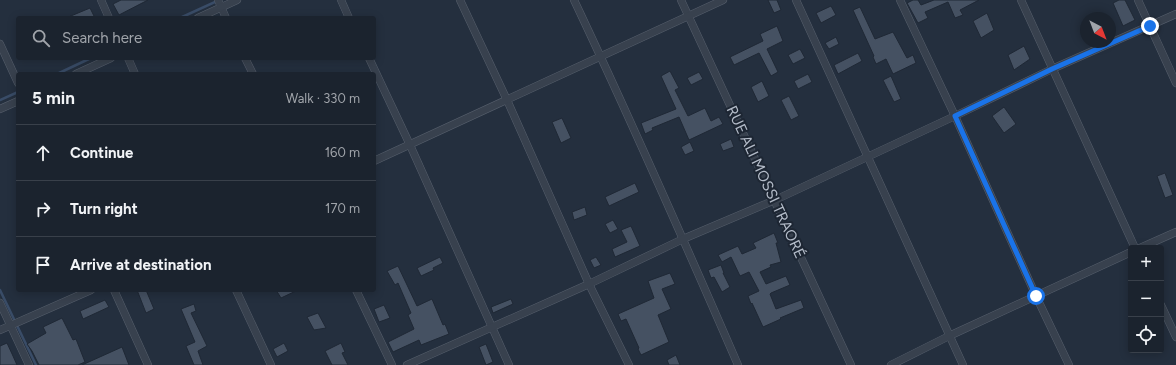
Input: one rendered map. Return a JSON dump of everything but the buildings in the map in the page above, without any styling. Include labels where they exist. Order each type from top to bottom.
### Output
[{"type":"street","points":[[101,0],[109,16]]},
{"type":"street","points":[[218,0],[225,16]]},
{"type":"street","points":[[202,16],[237,0]]},
{"type":"street","points":[[341,0],[348,16]]},
{"type":"street","points":[[574,0],[601,56],[738,365]]},
{"type":"street","name":"RUE ALI MOSSI TRAORÉ","points":[[681,0],[851,365]]},
{"type":"street","points":[[376,161],[723,0]]},
{"type":"street","points":[[796,0],[963,365]]},
{"type":"street","points":[[900,0],[1069,365]]},
{"type":"street","points":[[1021,0],[1134,245]]},
{"type":"street","points":[[1138,0],[1176,83]]},
{"type":"street","points":[[463,1],[589,284],[629,365]]},
{"type":"street","points":[[407,365],[589,284],[683,239],[774,200],[1052,69],[1176,14]]},
{"type":"street","points":[[0,44],[16,79]]},
{"type":"street","points":[[80,72],[106,60]]},
{"type":"street","points":[[129,60],[134,72]]},
{"type":"street","points":[[246,60],[252,72]]},
{"type":"street","points":[[369,60],[375,72]]},
{"type":"street","points":[[376,75],[410,145],[509,365]]},
{"type":"street","points":[[0,109],[16,102]]},
{"type":"street","points":[[1147,245],[1176,232]]},
{"type":"street","points":[[891,365],[949,336],[1128,253]]},
{"type":"street","points":[[0,330],[86,292]]},
{"type":"street","points":[[115,292],[148,365]]},
{"type":"street","points":[[237,292],[271,365]]},
{"type":"street","points":[[357,292],[392,365]]},
{"type":"street","points":[[0,303],[29,365]]},
{"type":"street","points":[[1164,311],[1176,337]]},
{"type":"waterway","points":[[184,16],[217,1]]},
{"type":"waterway","points":[[61,72],[87,60]]},
{"type":"waterway","points":[[0,100],[16,93]]},
{"type":"waterway","points":[[0,290],[36,365]]},
{"type":"route","points":[[1036,296],[955,116],[1052,69],[1150,26]]}]
